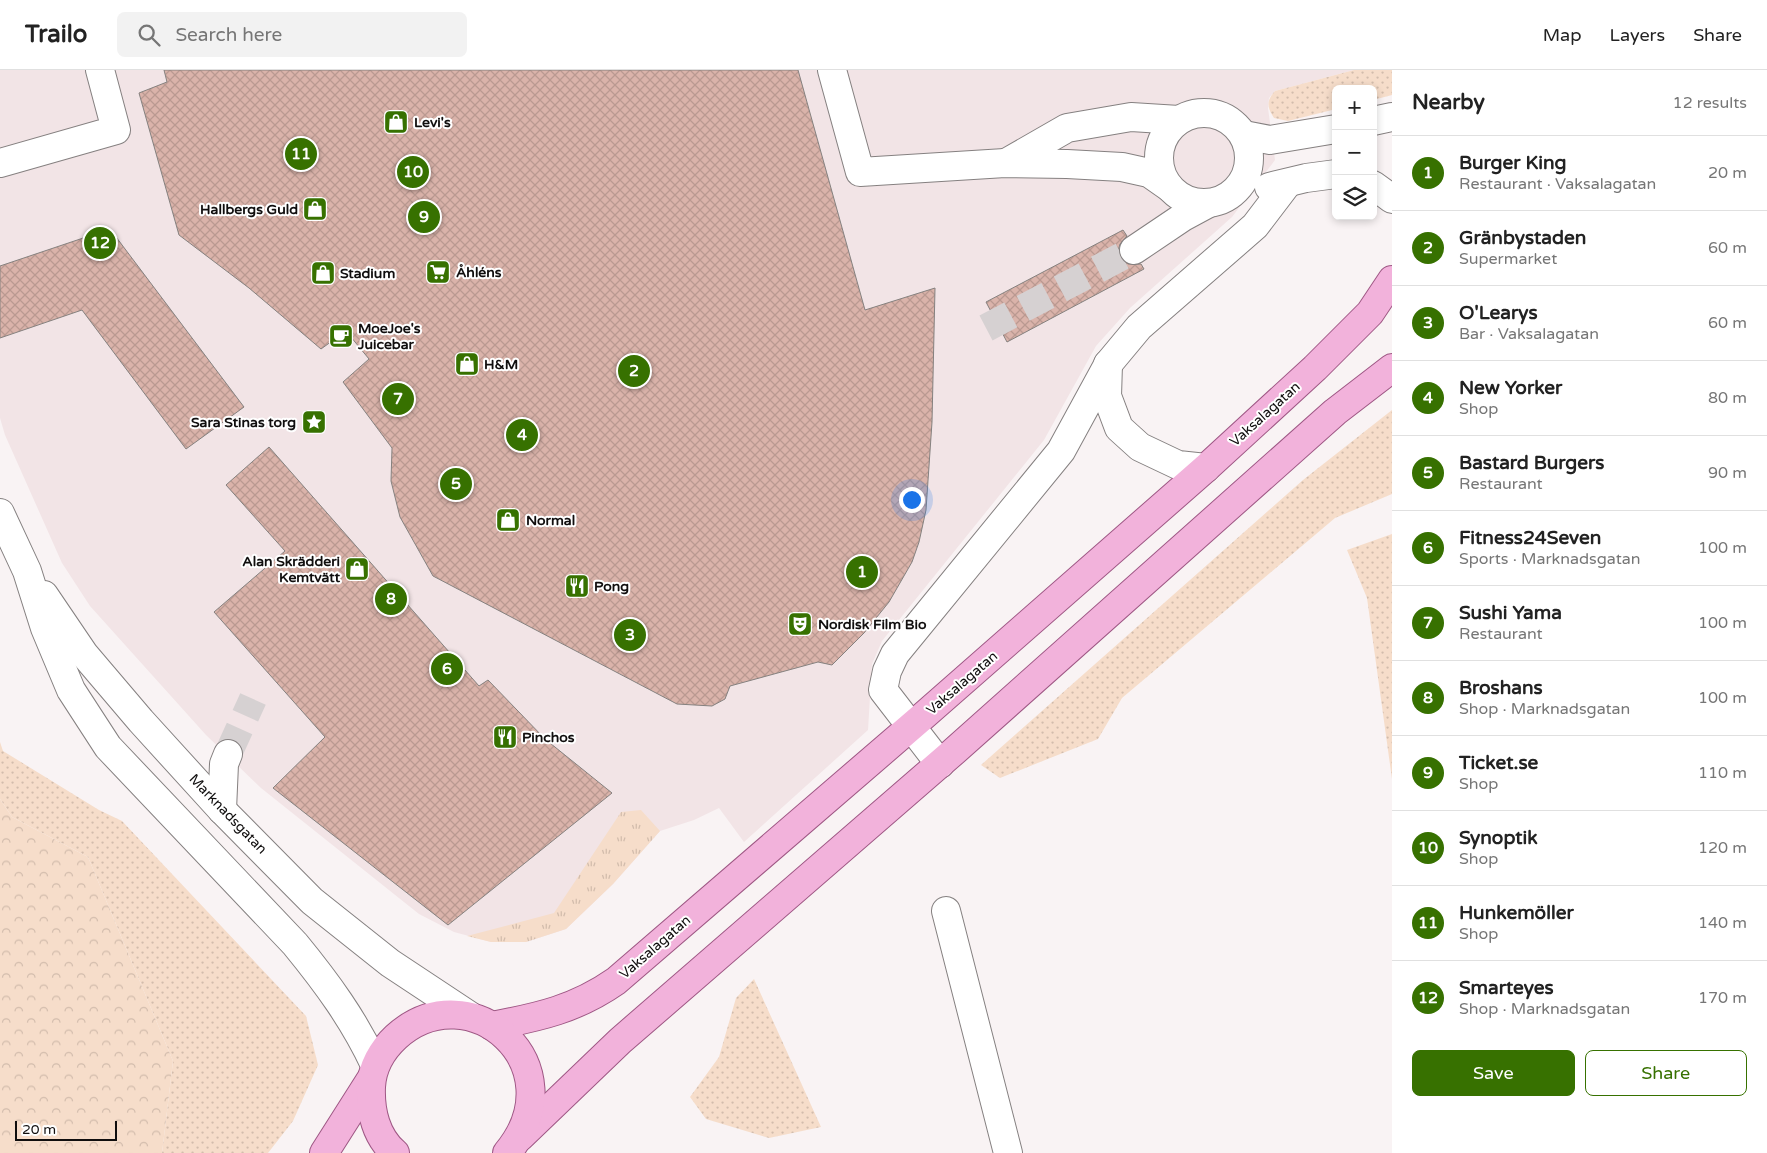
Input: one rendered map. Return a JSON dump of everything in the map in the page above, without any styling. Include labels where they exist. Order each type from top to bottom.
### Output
[{"type":"main road","name":"Vaksalagatan","points":[[373,1072],[388,1044],[405,1029],[424,1019],[446,1015],[481,1021],[552,1012],[594,997],[616,981],[912,726],[1206,468],[1315,368],[1370,313],[1392,280]]},
{"type":"main road","points":[[514,1145],[620,1042],[940,764],[1335,412],[1392,368]]},
{"type":"main road","points":[[481,1021],[513,1044],[522,1056],[530,1076],[532,1096],[529,1118],[514,1145]]},
{"type":"main road","points":[[324,1153],[373,1072]]},
{"type":"main road","points":[[373,1072],[370,1104],[377,1128],[395,1153]]},
{"type":"street","points":[[0,163],[116,130],[100,70]]},
{"type":"street","points":[[832,70],[860,172],[1005,163],[1122,167],[1149,173],[1174,191],[1194,202],[1216,201],[1306,178],[1332,175]]},
{"type":"street","points":[[1208,112],[1222,116],[1235,124],[1244,135],[1250,149],[1250,164],[1245,178],[1236,190],[1183,217],[1134,250],[1173,210],[1174,191],[1161,173],[1158,158],[1164,137],[1179,120],[1192,113],[1208,112]]},
{"type":"street","points":[[1005,163],[1067,128],[1131,117],[1179,120]]},
{"type":"street","points":[[1377,120],[1392,117]]},
{"type":"street","points":[[1244,135],[1270,140],[1332,130]]},
{"type":"street","points":[[940,764],[883,690],[887,671],[895,654],[1061,451],[1108,362],[1139,327],[1255,226],[1287,184]]},
{"type":"street","points":[[1377,188],[1392,199]]},
{"type":"street","points":[[1108,362],[1107,396],[1119,428],[1140,447],[1178,465],[1206,468]]},
{"type":"street","name":"Marknadsgatan","points":[[0,513],[27,571],[45,628],[71,690],[108,747],[295,944],[320,974],[358,1030],[373,1072]]},
{"type":"street","name":"Marknadsgatan","points":[[27,571],[84,654],[140,721],[222,810],[312,901],[390,963],[481,1021]]},
{"type":"street","points":[[222,810],[224,764],[228,754]]},
{"type":"street","points":[[946,912],[1008,1153]]},
{"type":"shaded area","points":[[0,70],[1354,70],[1275,91],[1269,98],[1268,108],[1275,160],[1232,217],[1130,308],[1096,346],[1044,440],[882,641],[872,664],[868,730],[744,842],[719,808],[694,820],[660,831],[613,884],[566,929],[526,942],[491,942],[454,932],[419,914],[261,788],[206,735],[90,606],[62,563],[5,435],[0,418]]},
{"type":"green space","points":[[1354,70],[1392,70],[1392,95],[1377,99],[1377,85],[1332,85],[1332,110],[1288,121],[1274,118],[1272,114],[1268,104],[1275,91]]},
{"type":"green space","points":[[1392,410],[1392,494],[1335,518],[1122,698],[1098,739],[1000,778],[981,765],[1303,480]]},
{"type":"green space","points":[[1392,534],[1392,779],[1367,598],[1347,550]]},
{"type":"green space","points":[[0,742],[3,751],[99,810],[122,821],[306,1016],[318,1065],[293,1121],[268,1153],[162,1153],[173,1061],[88,857],[12,817],[0,799]]},
{"type":"green space","points":[[0,799],[12,817],[88,857],[173,1061],[162,1153],[0,1153]]},
{"type":"green space","points":[[641,810],[660,831],[613,884],[566,929],[526,942],[491,942],[467,936],[554,913],[621,812]]},
{"type":"green space","points":[[754,979],[821,1127],[769,1138],[706,1119],[690,1097],[719,1057],[736,998]]},
{"type":"building","points":[[164,70],[798,70],[865,310],[935,288],[932,422],[926,510],[919,542],[912,562],[889,602],[864,633],[832,665],[818,662],[730,686],[725,699],[712,706],[677,704],[433,576],[400,517],[391,481],[392,448],[343,382],[369,359],[346,331],[321,349],[249,288],[179,235],[139,93],[167,82]]},
{"type":"building","points":[[110,229],[244,407],[186,449],[82,310],[0,338],[0,266]]},
{"type":"building","points":[[1123,230],[1127,236],[1120,244],[1118,251],[1121,258],[1128,264],[1141,264],[1144,269],[1007,342],[986,302]]},
{"type":"building","points":[[269,447],[479,686],[488,680],[545,739],[612,793],[448,925],[273,788],[325,737],[214,612],[285,551],[226,485]]},
{"type":"tunnel","points":[[986,328],[1134,250]]},
{"type":"tunnel","points":[[228,754],[253,699]]},
{"type":"place","name":"Levi's","points":[[396,122]]},
{"type":"place","name":"Hunkemöller","points":[[301,154]]},
{"type":"place","name":"Synoptik","points":[[413,172]]},
{"type":"place","name":"Hallbergs Guld","points":[[315,209]]},
{"type":"place","name":"Ticket.se","points":[[424,217]]},
{"type":"place","name":"Smarteyes","points":[[100,243]]},
{"type":"place","name":"Åhléns","points":[[438,272]]},
{"type":"place","name":"Stadium","points":[[323,273]]},
{"type":"place","name":"MoeJoe's Juicebar","points":[[341,336]]},
{"type":"place","name":"H&M","points":[[467,364]]},
{"type":"place","name":"Gränbystaden","points":[[634,371]]},
{"type":"place","name":"Sushi Yama","points":[[398,399]]},
{"type":"place","name":"Sara Stinas torg","points":[[314,422]]},
{"type":"place","name":"New Yorker","points":[[522,435]]},
{"type":"place","name":"Bastard Burgers","points":[[456,484]]},
{"type":"place","name":"Normal","points":[[508,520]]},
{"type":"place","name":"Alan Skrädderi Kemtvätt","points":[[357,569]]},
{"type":"place","name":"Burger King","points":[[862,572]]},
{"type":"place","name":"Pong","points":[[577,586]]},
{"type":"place","name":"Broshans","points":[[391,599]]},
{"type":"place","name":"Nordisk Film Bio","points":[[800,624]]},
{"type":"place","name":"O'Learys","points":[[630,635]]},
{"type":"place","name":"Fitness24Seven","points":[[447,669]]},
{"type":"place","name":"Pinchos","points":[[505,737]]}]
